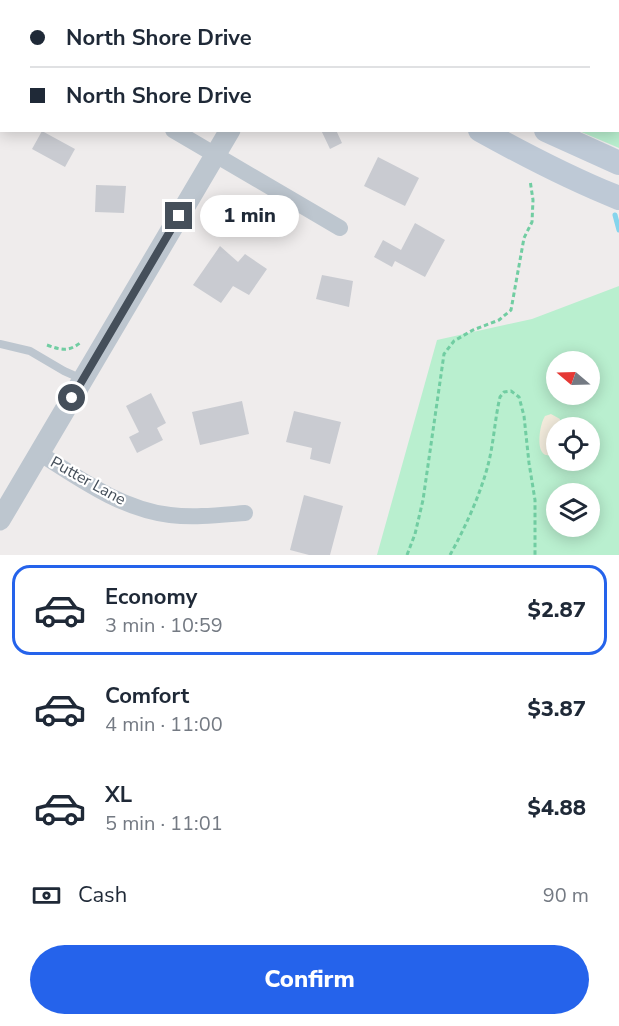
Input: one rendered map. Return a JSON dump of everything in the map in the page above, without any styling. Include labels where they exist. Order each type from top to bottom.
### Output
[{"type":"main road","points":[[484,132],[531,159],[619,198]]},
{"type":"main road","points":[[550,132],[619,163]]},
{"type":"street","points":[[176,132],[304,209],[340,228]]},
{"type":"street","points":[[0,520],[229,132]]},
{"type":"street","name":"Putter Lane","points":[[39,453],[92,487],[124,503],[149,511],[181,515],[245,513]]},
{"type":"lane","points":[[0,344],[30,351],[83,380]]},
{"type":"path","points":[[406,555],[415,534],[423,500],[444,354],[454,341],[473,330],[499,320],[511,310],[524,238],[532,222],[533,200],[530,180]]},
{"type":"path","points":[[450,555],[477,497],[488,465],[500,397],[504,392],[511,391],[519,397],[525,416],[535,500],[535,555]]},
{"type":"green space","points":[[581,132],[619,132],[619,148]]},
{"type":"green space","points":[[619,286],[619,555],[377,555],[437,340],[532,319]]},
{"type":"sand","points":[[551,414],[556,417],[546,417],[546,455],[540,448],[539,439],[545,416]]},
{"type":"building","points":[[41,132],[44,132],[75,149],[65,167],[32,149]]},
{"type":"building","points":[[322,132],[337,132],[342,143],[330,149]]},
{"type":"building","points":[[378,157],[419,178],[405,206],[364,186]]},
{"type":"building","points":[[96,185],[126,186],[124,213],[95,212]]},
{"type":"building","points":[[415,223],[445,240],[425,277],[395,261],[392,267],[374,257],[383,240],[401,250]]},
{"type":"building","points":[[220,246],[238,262],[245,254],[267,269],[249,295],[233,286],[221,303],[193,285]]},
{"type":"building","points":[[322,275],[353,281],[349,307],[316,299]]},
{"type":"building","points":[[151,393],[166,423],[157,428],[163,440],[137,453],[129,437],[139,432],[126,406]]},
{"type":"building","points":[[242,401],[249,434],[200,445],[192,412]]},
{"type":"building","points":[[294,411],[341,422],[330,464],[310,459],[312,448],[286,442]]},
{"type":"building","points":[[304,495],[343,506],[330,555],[309,555],[290,550]]},
{"type":"waterway","points":[[615,215],[619,230]]},
{"type":"route","points":[[72,398],[179,216]]}]
